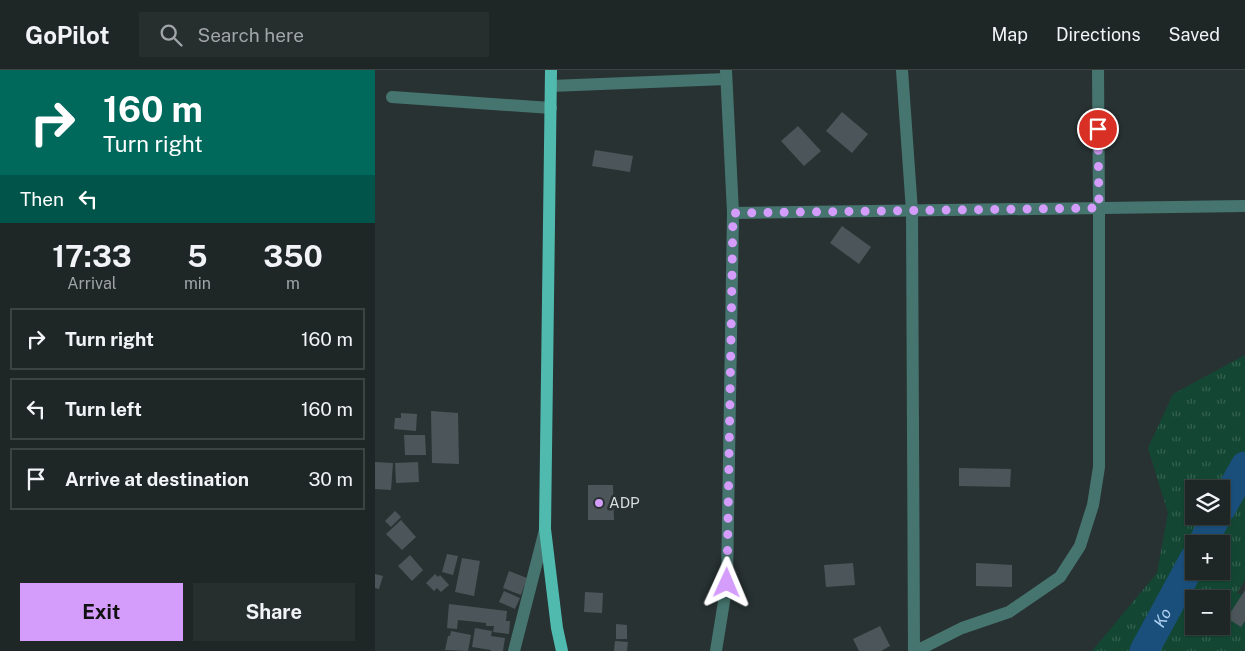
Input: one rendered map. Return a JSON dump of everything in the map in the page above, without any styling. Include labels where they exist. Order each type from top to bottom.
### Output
[{"type":"main road","points":[[551,70],[545,529],[557,628],[562,651]]},
{"type":"street","points":[[902,70],[912,211],[915,651],[962,628],[1009,612],[1060,577],[1080,546],[1093,505],[1099,467],[1097,70]]},
{"type":"street","points":[[551,86],[726,74],[733,213],[727,583],[716,651]]},
{"type":"street","points":[[392,97],[551,108]]},
{"type":"street","points":[[733,213],[1245,206]]},
{"type":"street","points":[[514,651],[545,529]]},
{"type":"green space","points":[[1245,355],[1245,580],[1237,593],[1245,595],[1245,651],[1092,651],[1157,573],[1168,513],[1148,448],[1173,394]]},
{"type":"building","points":[[842,112],[868,134],[852,153],[826,131]]},
{"type":"building","points":[[798,126],[821,151],[804,166],[781,141]]},
{"type":"building","points":[[595,150],[633,156],[630,172],[592,166]]},
{"type":"building","points":[[842,226],[871,247],[859,264],[830,243]]},
{"type":"building","points":[[431,411],[458,413],[459,464],[432,463]]},
{"type":"building","points":[[401,413],[417,414],[416,431],[394,429],[395,418],[401,418]]},
{"type":"building","points":[[404,435],[425,435],[426,455],[405,455]]},
{"type":"building","points":[[375,462],[393,463],[391,490],[375,489]]},
{"type":"building","points":[[418,462],[419,482],[396,483],[395,463]]},
{"type":"building","points":[[959,468],[1011,469],[1010,487],[959,486]]},
{"type":"building","points":[[588,485],[613,485],[614,520],[588,520]]},
{"type":"building","points":[[395,511],[401,517],[391,527],[385,521]]},
{"type":"building","points":[[401,520],[416,537],[402,550],[386,534]]},
{"type":"building","points":[[447,554],[458,556],[453,575],[442,572]]},
{"type":"building","points":[[410,555],[423,570],[412,581],[398,566]]},
{"type":"building","points":[[462,558],[480,561],[474,596],[455,592]]},
{"type":"building","points":[[853,563],[855,585],[826,587],[824,565]]},
{"type":"building","points":[[976,563],[1012,565],[1012,587],[976,586]]},
{"type":"building","points":[[509,571],[527,578],[521,595],[503,588]]},
{"type":"building","points":[[375,574],[383,576],[379,589],[375,588]]},
{"type":"building","points":[[435,574],[438,577],[440,575],[449,585],[441,592],[437,588],[434,591],[426,583]]},
{"type":"building","points":[[1245,590],[1245,621],[1241,627],[1230,620],[1230,613]]},
{"type":"building","points":[[504,591],[520,598],[515,609],[499,602]]},
{"type":"building","points":[[585,592],[603,593],[602,613],[584,612]]},
{"type":"building","points":[[449,604],[507,611],[506,621],[510,621],[509,634],[493,632],[494,626],[486,626],[486,623],[458,620],[457,629],[447,628]]},
{"type":"building","points":[[616,624],[627,625],[627,639],[616,639]]},
{"type":"building","points":[[880,626],[890,646],[881,651],[859,651],[853,639]]},
{"type":"building","points":[[475,628],[492,631],[491,636],[505,638],[503,651],[491,651],[472,647]]},
{"type":"building","points":[[451,631],[471,635],[468,651],[445,650]]},
{"type":"building","points":[[615,641],[628,642],[627,651],[614,651]]},
{"type":"waterway","name":"Ko","points":[[1230,493],[1245,466]]},
{"type":"waterway","name":"Ko","points":[[1207,535],[1212,525]]},
{"type":"waterway","name":"Ko","points":[[1144,651],[1185,576]]},
{"type":"place","name":"ADP","points":[[599,503]]},
{"type":"route","points":[[727,583],[733,213],[1099,208],[1098,129]]}]
